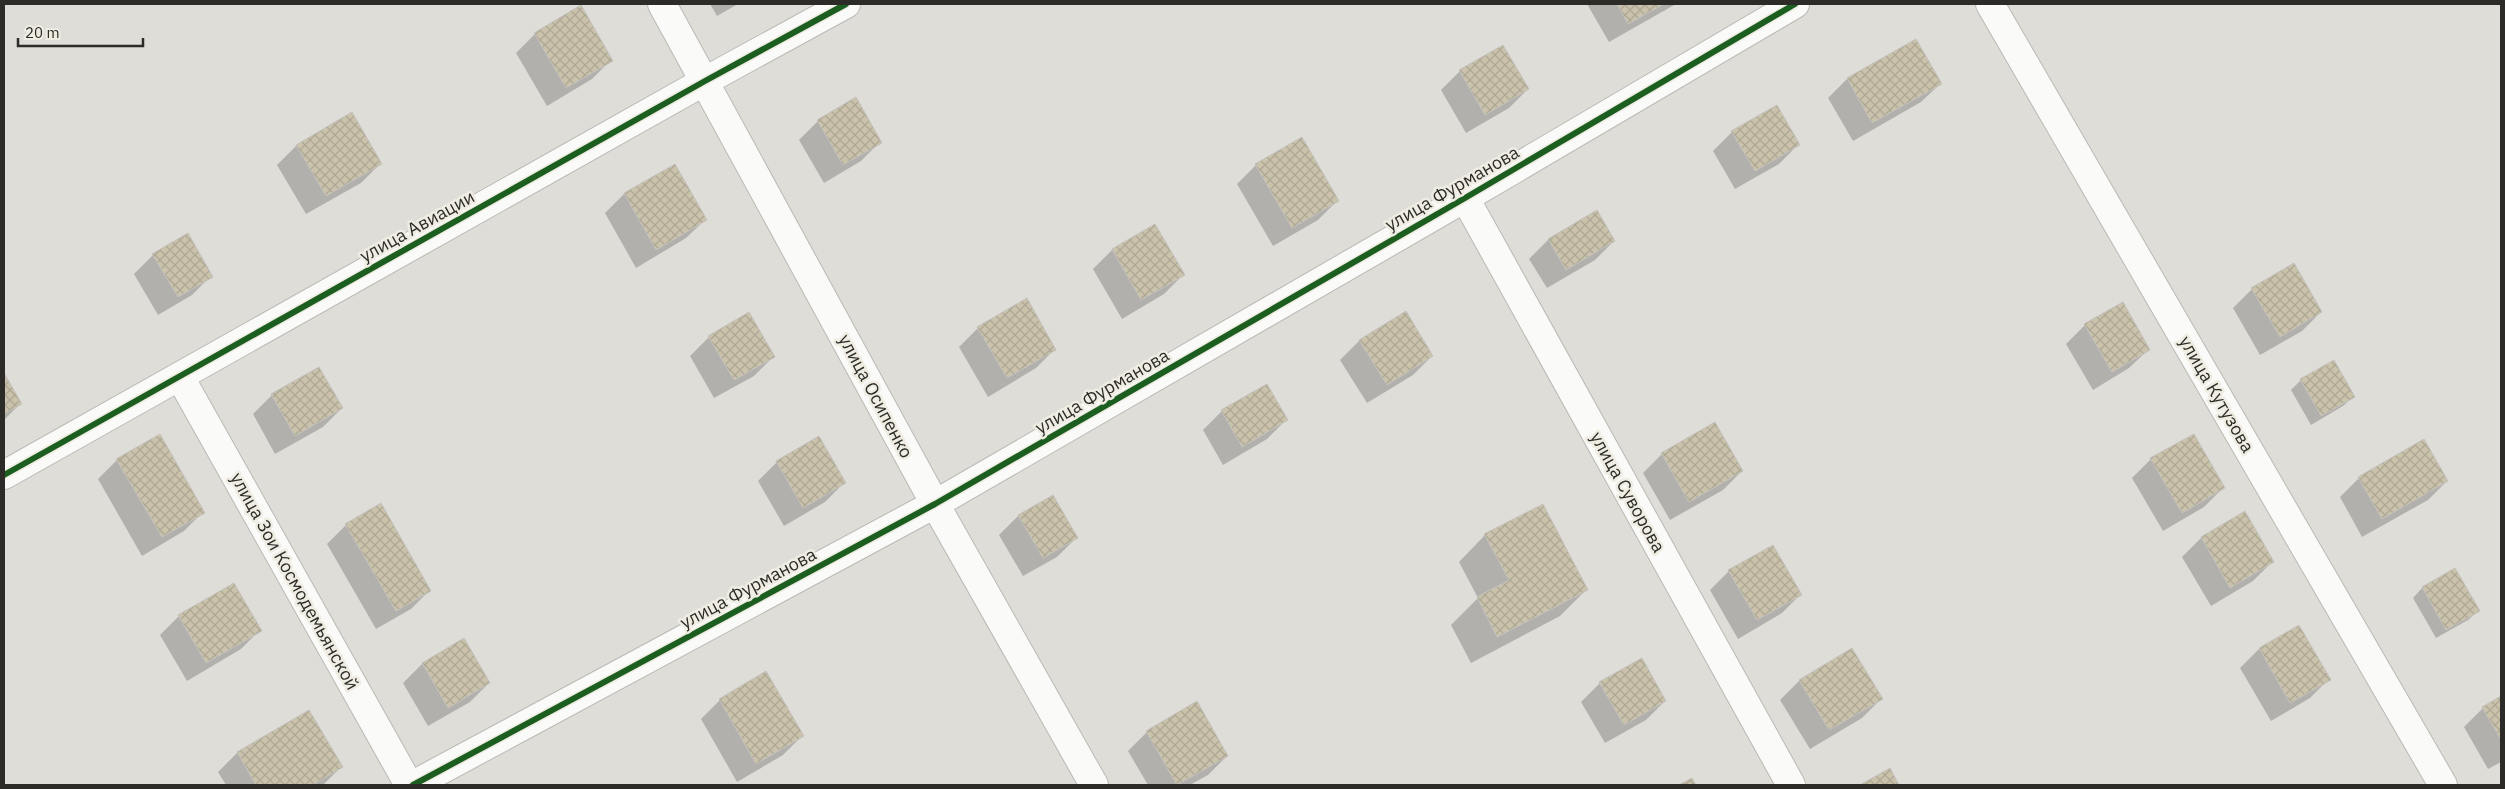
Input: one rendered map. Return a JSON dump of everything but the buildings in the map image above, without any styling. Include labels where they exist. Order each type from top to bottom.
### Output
[{"type":"street","name":"улица Осипенко","points":[[662,4],[934,504],[1094,785]]},
{"type":"street","name":"улица Авиации","points":[[4,475],[705,81],[846,4]]},
{"type":"street","name":"улица Фурманова","points":[[411,785],[934,504],[1465,198],[1795,4]]},
{"type":"street","name":"улица Кутузова","points":[[1990,4],[2443,785]]},
{"type":"street","name":"улица Суворова","points":[[1465,198],[1791,785]]},
{"type":"street","name":"улица Зои Космодемьянской","points":[[180,377],[411,785]]},
{"type":"cycle path","points":[[4,475],[705,81],[846,4]]},
{"type":"cycle path","points":[[413,785],[935,504],[1465,198],[1795,4]]}]
